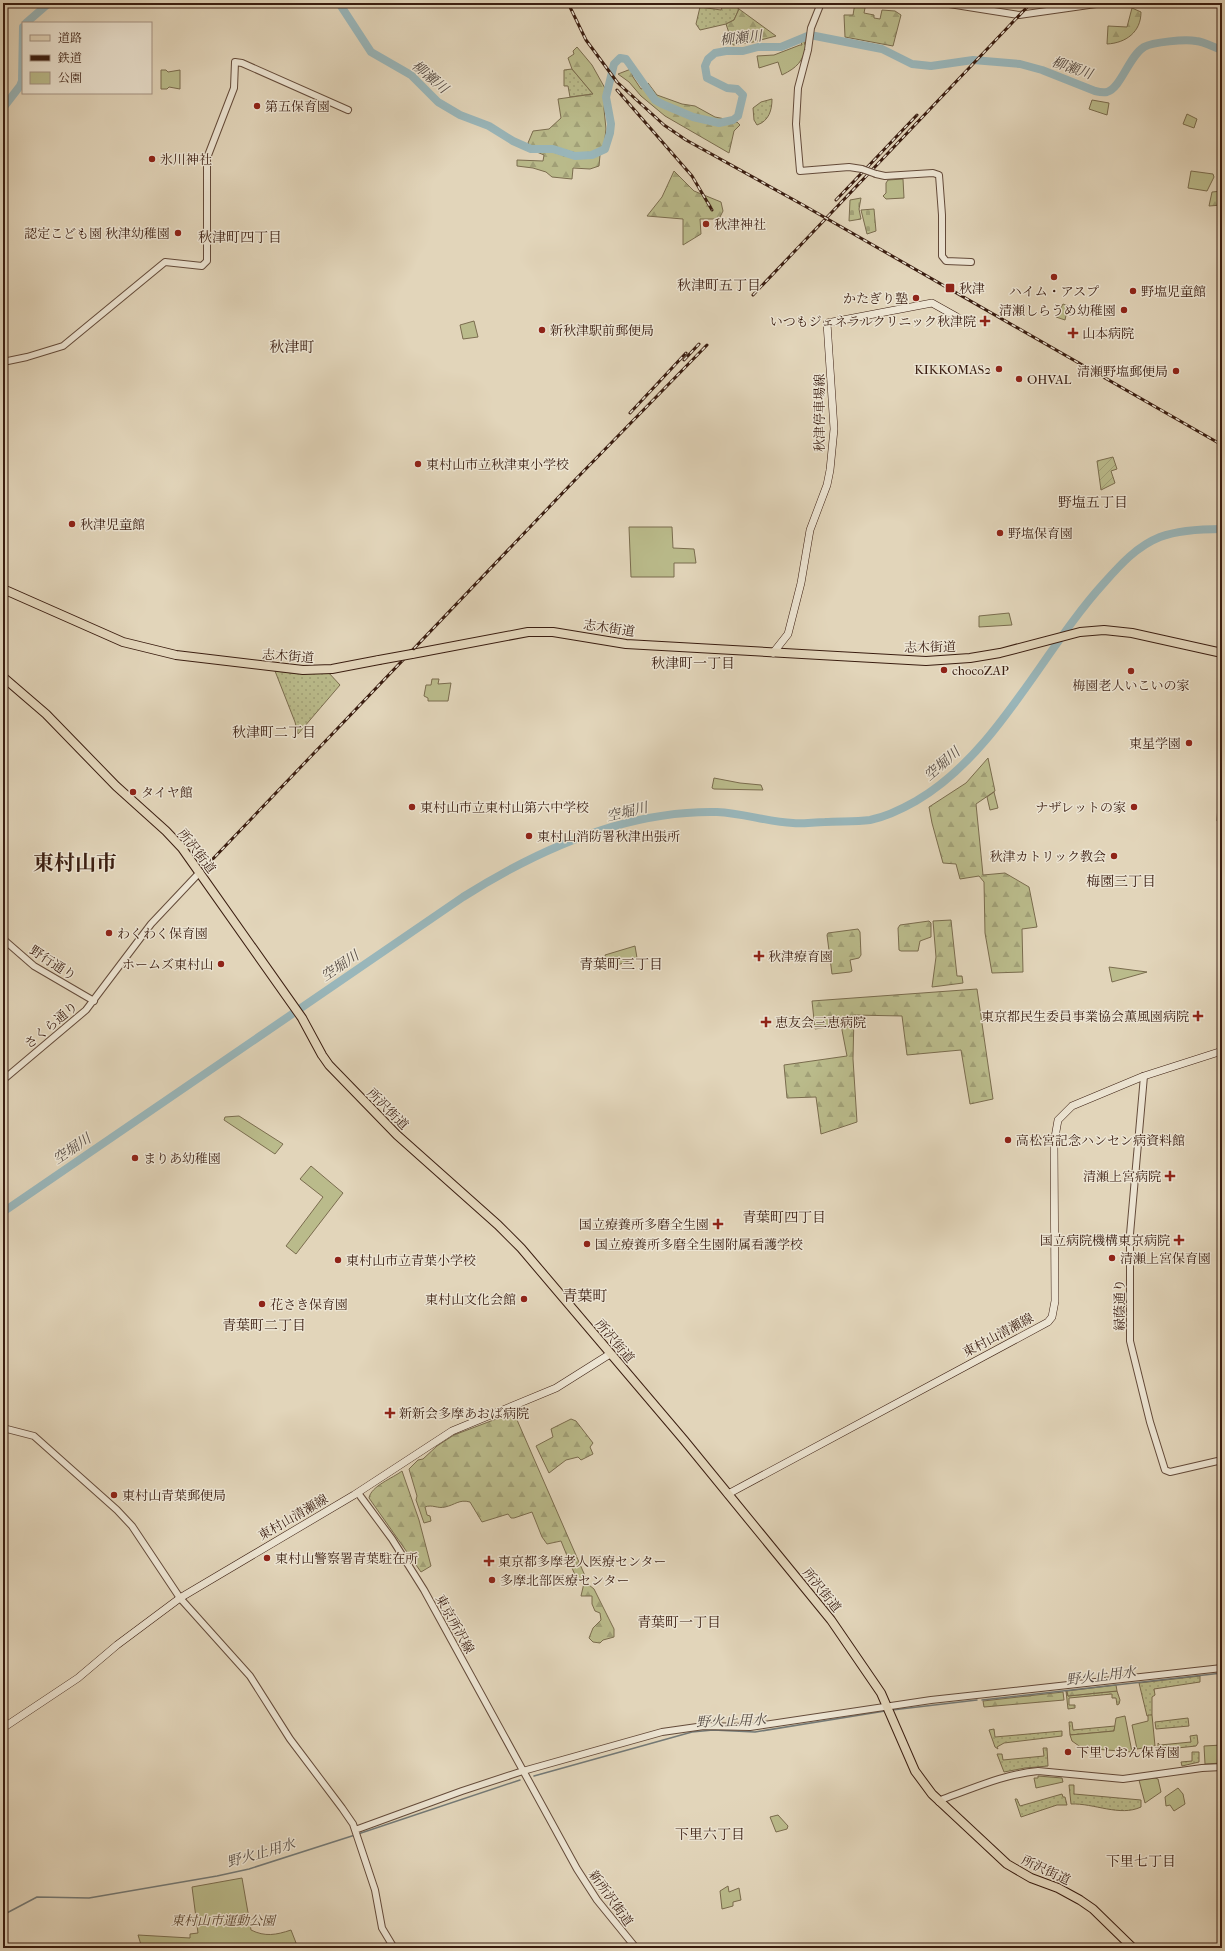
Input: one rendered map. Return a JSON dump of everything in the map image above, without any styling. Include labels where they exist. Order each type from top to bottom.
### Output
[{"type":"main road","name":"秋津停車場線","points":[[773,653],[788,634],[801,583],[810,530],[825,492],[830,470],[834,429],[827,322],[932,303],[957,317]]},
{"type":"main road","name":"志木街道","points":[[3,589],[123,642],[176,655],[303,670],[332,669],[528,632],[553,632],[626,644],[926,661],[970,658],[1000,653],[1077,633],[1119,630],[1222,653]]},
{"type":"main road","name":"所沢街道","points":[[3,677],[46,714],[116,786],[166,831],[182,848],[292,1003],[329,1065],[397,1135],[517,1244],[728,1494],[831,1620],[866,1670],[888,1706],[915,1771],[924,1785],[940,1802],[1007,1864],[1026,1876],[1058,1888],[1080,1900],[1134,1948]]},
{"type":"main road","name":"東村山清瀬線","points":[[728,1494],[1048,1322],[1052,1316],[1055,1301],[1054,1143],[1056,1126],[1064,1112],[1072,1106],[1144,1076],[1222,1051]]},
{"type":"main road","name":"東村山清瀬線","points":[[3,1728],[78,1678],[156,1614],[180,1598],[358,1493],[452,1430],[556,1388],[610,1354]]},
{"type":"street","points":[[821,3],[811,28],[810,42],[797,98],[796,124],[800,171],[849,167],[862,169],[885,176],[933,173],[939,175],[941,180],[942,256],[946,261],[971,262]]},
{"type":"street","points":[[943,3],[1020,15],[1103,3]]},
{"type":"street","points":[[3,362],[27,357],[63,346],[165,262],[202,266],[208,261],[207,158],[234,88],[235,62],[242,63],[348,110]]},
{"type":"street","name":"さくら通り","points":[[3,1080],[86,1010],[151,924],[200,872]]},
{"type":"street","name":"野行通り","points":[[3,939],[34,966],[94,1001]]},
{"type":"street","name":"緑蔭通り","points":[[1144,1076],[1130,1234],[1130,1346],[1165,1470],[1170,1472],[1222,1460]]},
{"type":"street","points":[[3,1428],[34,1436],[117,1510],[132,1526],[180,1598],[250,1676],[290,1739],[342,1808],[356,1833],[374,1890],[382,1928],[394,1948]]},
{"type":"street","name":"東京所沢線","points":[[358,1493],[392,1539],[424,1590],[572,1859]]},
{"type":"street","points":[[356,1833],[462,1791],[523,1771],[662,1732],[682,1728],[750,1727],[888,1706],[1222,1668]]},
{"type":"street","points":[[940,1802],[943,1799],[1003,1778],[1028,1772],[1038,1771],[1123,1779],[1202,1768],[1222,1767]]},
{"type":"street","name":"新所沢街道","points":[[572,1859],[597,1900],[636,1948]]},
{"type":"green space","points":[[724,3],[731,3],[739,9],[734,20],[726,24],[700,30],[696,24],[700,7],[721,10]]},
{"type":"green space","points":[[855,3],[866,3],[864,13],[874,15],[874,18],[880,19],[882,10],[895,11],[901,15],[893,46],[845,37],[844,15],[853,15]]},
{"type":"green space","points":[[1132,8],[1141,12],[1135,31],[1126,39],[1107,44],[1108,26],[1127,27]]},
{"type":"green space","points":[[739,9],[776,36],[733,45],[726,24],[734,20]]},
{"type":"green space","points":[[803,38],[805,45],[807,45],[805,51],[799,63],[792,69],[782,75],[778,62],[759,68],[757,56],[774,55],[802,45],[800,39]]},
{"type":"green space","points":[[577,47],[592,65],[606,90],[604,109],[606,129],[604,147],[598,151],[585,154],[554,147],[532,147],[528,143],[533,131],[549,129],[561,118],[558,99],[593,94],[572,69],[568,58],[574,54],[573,51]]},
{"type":"green space","points":[[572,69],[593,94],[570,97],[568,86],[564,86],[564,70]]},
{"type":"green space","points":[[631,69],[633,77],[641,89],[644,88],[653,100],[665,107],[715,125],[737,122],[740,125],[734,131],[729,153],[665,116],[641,96],[629,82],[618,74]]},
{"type":"green space","points":[[161,70],[166,70],[168,72],[180,70],[180,89],[169,87],[167,89],[161,89]]},
{"type":"green space","points":[[648,83],[657,95],[682,104],[695,106],[715,117],[725,119],[722,122],[702,118],[667,106],[651,92]]},
{"type":"green space","points":[[772,99],[769,115],[764,121],[757,125],[754,120],[753,108],[761,102]]},
{"type":"green space","points":[[1092,100],[1109,103],[1107,115],[1089,109]]},
{"type":"green space","points":[[1187,114],[1197,119],[1194,128],[1183,124]]},
{"type":"green space","points":[[532,150],[546,150],[573,158],[600,155],[599,166],[590,169],[573,168],[572,179],[552,177],[546,172],[533,168],[517,166],[517,160],[543,161],[544,155]]},
{"type":"green space","points":[[674,171],[694,191],[721,202],[723,211],[719,219],[700,219],[701,234],[683,245],[683,219],[647,216],[662,197]]},
{"type":"green space","points":[[1191,171],[1213,174],[1214,177],[1207,191],[1188,188]]},
{"type":"green space","points":[[903,179],[904,198],[886,199],[883,196],[886,193],[886,183],[888,180]]},
{"type":"green space","points":[[1222,191],[1222,205],[1209,206],[1212,192]]},
{"type":"green space","points":[[861,198],[859,209],[861,219],[849,221],[850,200]]},
{"type":"green space","points":[[874,209],[876,231],[867,234],[861,210]]},
{"type":"green space","points":[[1063,304],[1068,306],[1065,320],[1056,317]]},
{"type":"green space","points":[[474,321],[478,337],[463,339],[460,325]]},
{"type":"green space","points":[[1113,457],[1117,469],[1111,471],[1115,483],[1101,490],[1097,461]]},
{"type":"green space","points":[[629,527],[672,527],[673,548],[694,549],[696,563],[674,563],[674,577],[631,577]]},
{"type":"green space","points":[[1009,613],[1012,625],[979,627],[979,616]]},
{"type":"green space","points":[[275,671],[292,673],[328,672],[340,685],[298,734],[295,722]]},
{"type":"green space","points":[[432,679],[439,679],[438,684],[451,683],[448,701],[428,701],[428,698],[424,696],[426,685],[431,685]]},
{"type":"green space","points":[[988,758],[995,791],[976,804],[983,875],[1005,873],[1029,887],[1037,927],[1022,929],[1023,972],[992,973],[985,933],[984,882],[979,876],[960,879],[956,864],[943,863],[929,807],[966,783]]},
{"type":"green space","points":[[714,778],[761,785],[763,790],[714,789],[712,788]]},
{"type":"green space","points":[[1222,782],[1222,822],[1217,821],[1219,787]]},
{"type":"green space","points":[[994,792],[998,808],[990,810],[987,797]]},
{"type":"green space","points":[[951,920],[957,976],[962,976],[963,983],[932,987],[936,957],[933,921]]},
{"type":"green space","points":[[929,921],[931,923],[931,937],[920,941],[918,951],[899,950],[898,928],[900,925]]},
{"type":"green space","points":[[858,929],[860,932],[861,955],[859,958],[850,960],[852,971],[832,974],[828,933]]},
{"type":"green space","points":[[635,946],[637,958],[609,968],[605,955]]},
{"type":"green space","points":[[1109,967],[1147,972],[1112,982]]},
{"type":"green space","points":[[977,989],[993,1099],[970,1104],[961,1050],[907,1055],[902,1016],[854,1015],[853,1059],[857,1122],[821,1134],[816,1097],[787,1098],[784,1065],[847,1056],[841,1025],[815,1029],[812,1001]]},
{"type":"green space","points":[[239,1116],[283,1144],[275,1154],[224,1120],[225,1117]]},
{"type":"green space","points":[[311,1166],[343,1193],[296,1254],[286,1246],[323,1197],[300,1179]]},
{"type":"green space","points":[[514,1413],[589,1585],[594,1589],[614,1629],[614,1637],[603,1640],[600,1643],[593,1642],[589,1638],[593,1628],[601,1620],[600,1613],[595,1611],[592,1604],[592,1596],[581,1596],[584,1583],[577,1580],[561,1541],[547,1544],[542,1537],[532,1512],[514,1518],[511,1518],[508,1514],[482,1522],[470,1502],[463,1501],[442,1507],[425,1507],[427,1515],[430,1516],[431,1521],[424,1523],[416,1500],[417,1496],[409,1469],[418,1460],[423,1459],[437,1446],[454,1435]]},
{"type":"green space","points":[[571,1419],[576,1421],[593,1443],[590,1447],[593,1454],[581,1460],[578,1457],[566,1460],[549,1473],[536,1446],[553,1437],[551,1429]]},
{"type":"green space","points":[[402,1471],[419,1520],[431,1566],[421,1572],[369,1498],[378,1486]]},
{"type":"green space","points":[[1200,1676],[1200,1682],[1154,1689],[1155,1695],[1152,1697],[1152,1715],[1147,1716],[1139,1683]]},
{"type":"green space","points":[[1116,1685],[1117,1691],[1068,1696],[1067,1691]]},
{"type":"green space","points":[[1066,1691],[1068,1696],[1117,1691],[1120,1700],[1119,1704],[1117,1705],[1116,1698],[1112,1698],[1112,1694],[1069,1698],[1069,1705],[1075,1705],[1075,1708],[1068,1709]]},
{"type":"green space","points":[[1063,1692],[1064,1700],[984,1707],[983,1701]]},
{"type":"green space","points":[[1148,1715],[1152,1715],[1155,1746],[1137,1749],[1132,1725],[1148,1721]]},
{"type":"green space","points":[[1125,1716],[1132,1752],[1082,1748],[1072,1741],[1070,1735],[1114,1731],[1116,1718]]},
{"type":"green space","points":[[1188,1718],[1189,1726],[1156,1729],[1155,1722]]},
{"type":"green space","points":[[1069,1722],[1072,1722],[1073,1730],[1115,1726],[1114,1731],[1070,1735]]},
{"type":"green space","points":[[994,1729],[995,1737],[1062,1731],[1062,1736],[1004,1743],[997,1747],[998,1749],[995,1747],[989,1730]]},
{"type":"green space","points":[[1197,1735],[1198,1743],[1196,1746],[1158,1750],[1158,1743],[1160,1745],[1191,1742],[1190,1736]]},
{"type":"green space","points":[[1222,1745],[1222,1763],[1205,1764],[1204,1746]]},
{"type":"green space","points":[[1043,1748],[1047,1748],[1048,1766],[1004,1772],[997,1754],[1002,1754],[1003,1760],[1044,1756]]},
{"type":"green space","points":[[1192,1752],[1199,1752],[1199,1762],[1182,1766],[1181,1762],[1192,1761]]},
{"type":"green space","points":[[1038,1776],[1062,1778],[1063,1782],[1036,1788],[1034,1778],[1038,1778]]},
{"type":"green space","points":[[1158,1779],[1161,1792],[1145,1803],[1139,1780]]},
{"type":"green space","points":[[1069,1785],[1074,1785],[1074,1794],[1141,1800],[1141,1807],[1124,1811],[1071,1804]]},
{"type":"green space","points":[[1178,1788],[1183,1794],[1185,1804],[1174,1811],[1170,1805],[1166,1806],[1165,1797]]},
{"type":"green space","points":[[1062,1794],[1063,1797],[1065,1797],[1067,1805],[1057,1805],[1021,1817],[1015,1799],[1017,1799],[1020,1806]]},
{"type":"green space","points":[[778,1815],[788,1826],[787,1829],[776,1832],[770,1817]]},
{"type":"green space","name":"東村山市運動公園","points":[[242,1878],[251,1930],[261,1934],[271,1934],[291,1930],[298,1948],[142,1948],[138,1935],[190,1938],[190,1934],[198,1933],[192,1887]]},
{"type":"green space","points":[[728,1886],[729,1892],[739,1888],[741,1900],[733,1902],[733,1906],[722,1909],[720,1891]]},
{"type":"waterway","name":"柳瀬川","points":[[27,22],[49,3]]},
{"type":"waterway","name":"柳瀬川","points":[[339,3],[371,52],[411,75],[438,102],[460,115],[489,126],[513,141],[531,149],[553,149],[575,156],[592,155],[605,149],[611,124],[606,97],[614,64],[620,58],[626,59],[655,100],[693,117],[719,123],[733,120],[738,116],[743,95],[737,89],[727,88],[707,78],[705,66],[708,59],[715,53],[726,51],[743,51],[758,47],[781,47],[810,35],[882,49],[912,64],[931,66],[973,60],[1020,64],[1042,70],[1095,91],[1102,92],[1107,92],[1117,85],[1134,57],[1139,51],[1148,45],[1169,41],[1191,40],[1203,42],[1222,50]]},
{"type":"waterway","name":"柳瀬川","points":[[3,108],[20,86],[22,81]]},
{"type":"waterway","name":"空堀川","points":[[3,1212],[463,897],[491,880],[552,849],[584,836],[617,826],[650,818],[683,813],[717,812],[797,823],[859,821],[882,817],[916,801],[945,781],[971,757],[1017,700],[1081,610],[1110,576],[1129,557],[1144,545],[1160,537],[1190,530],[1222,529]]},
{"type":"waterway","name":"野火止用水","points":[[982,1700],[1222,1673]]},
{"type":"waterway","name":"野火止用水","points":[[892,1710],[977,1700]]},
{"type":"waterway","name":"野火止用水","points":[[534,1776],[692,1732],[713,1730],[755,1732],[885,1711]]},
{"type":"waterway","name":"野火止用水","points":[[358,1834],[520,1780]]},
{"type":"waterway","name":"野火止用水","points":[[3,1915],[37,1897],[89,1898],[217,1876],[249,1869],[355,1835]]},
{"type":"railway","points":[[568,3],[586,40],[617,82],[664,125],[686,140],[803,205],[1222,445]]},
{"type":"railway","points":[[753,295],[1031,3]]},
{"type":"railway","points":[[617,90],[692,176],[712,210]]},
{"type":"railway","points":[[836,200],[917,115]]},
{"type":"railway","points":[[684,360],[699,344]]},
{"type":"railway","points":[[209,863],[574,481],[707,345]]},
{"type":"railway","points":[[630,413],[686,353]]},
{"type":"place","name":"第五保育園","points":[[257,106]]},
{"type":"place","name":"氷川神社","points":[[152,159]]},
{"type":"place","name":"秋津神社","points":[[706,224]]},
{"type":"place","name":"認定こども園 秋津幼稚園","points":[[178,233]]},
{"type":"place","name":"ハイム・アスプ","points":[[1054,277]]},
{"type":"place","name":"秋津","points":[[950,288]]},
{"type":"place","name":"野塩児童館","points":[[1133,291]]},
{"type":"place","name":"かたぎり塾","points":[[916,298]]},
{"type":"place","name":"清瀬しらうめ幼稚園","points":[[1124,310]]},
{"type":"place","name":"いつもジェネラルクリニック秋津院","points":[[985,321]]},
{"type":"place","name":"新秋津駅前郵便局","points":[[542,330]]},
{"type":"place","name":"山本病院","points":[[1073,333]]},
{"type":"place","name":"KIKKOMAS2","points":[[999,369]]},
{"type":"place","name":"清瀬野塩郵便局","points":[[1176,371]]},
{"type":"place","name":"OHVAL","points":[[1019,379]]},
{"type":"place","name":"東村山市立秋津東小学校","points":[[418,464]]},
{"type":"place","name":"秋津児童館","points":[[72,524]]},
{"type":"place","name":"野塩保育園","points":[[1000,533]]},
{"type":"place","name":"chocoZAP","points":[[944,670]]},
{"type":"place","name":"梅園老人いこいの家","points":[[1131,671]]},
{"type":"place","name":"東星学園","points":[[1189,743]]},
{"type":"place","name":"タイヤ館","points":[[133,792]]},
{"type":"place","name":"東村山市立東村山第六中学校","points":[[412,807]]},
{"type":"place","name":"ナザレットの家","points":[[1134,807]]},
{"type":"place","name":"東村山消防署秋津出張所","points":[[529,836]]},
{"type":"place","name":"秋津カトリック教会","points":[[1114,856]]},
{"type":"place","name":"わくわく保育園","points":[[109,933]]},
{"type":"place","name":"秋津療育園","points":[[759,956]]},
{"type":"place","name":"ホームズ東村山","points":[[221,964]]},
{"type":"place","name":"東京都民生委員事業協会薫風園病院","points":[[1198,1016]]},
{"type":"place","name":"恵友会三恵病院","points":[[766,1022]]},
{"type":"place","name":"高松宮記念ハンセン病資料館","points":[[1008,1140]]},
{"type":"place","name":"まりあ幼稚園","points":[[135,1158]]},
{"type":"place","name":"清瀬上宮病院","points":[[1170,1176]]},
{"type":"place","name":"国立療養所多磨全生園","points":[[718,1224]]},
{"type":"place","name":"国立病院機構東京病院","points":[[1179,1240]]},
{"type":"place","name":"国立療養所多磨全生園附属看護学校","points":[[587,1244]]},
{"type":"place","name":"清瀬上宮保育園","points":[[1112,1258]]},
{"type":"place","name":"東村山市立青葉小学校","points":[[338,1260]]},
{"type":"place","name":"東村山文化会館","points":[[524,1299]]},
{"type":"place","name":"花さき保育園","points":[[262,1304]]},
{"type":"place","name":"新新会多摩あおば病院","points":[[390,1413]]},
{"type":"place","name":"東村山青葉郵便局","points":[[114,1495]]},
{"type":"place","name":"東村山警察署青葉駐在所","points":[[267,1558]]},
{"type":"place","name":"東京都多摩老人医療センター","points":[[489,1561]]},
{"type":"place","name":"多摩北部医療センター","points":[[492,1580]]},
{"type":"place","name":"下里しおん保育園","points":[[1068,1752]]},
{"type":"district","name":"秋津町四丁目","points":[[240,237]]},
{"type":"district","name":"秋津町五丁目","points":[[719,285]]},
{"type":"district","name":"秋津町","points":[[292,347]]},
{"type":"district","name":"野塩五丁目","points":[[1093,502]]},
{"type":"district","name":"秋津町一丁目","points":[[693,663]]},
{"type":"district","name":"秋津町二丁目","points":[[274,732]]},
{"type":"district","name":"東村山市","points":[[75,863]]},
{"type":"district","name":"梅園三丁目","points":[[1121,881]]},
{"type":"district","name":"青葉町三丁目","points":[[621,964]]},
{"type":"district","name":"青葉町四丁目","points":[[784,1217]]},
{"type":"district","name":"青葉町","points":[[585,1296]]},
{"type":"district","name":"青葉町二丁目","points":[[264,1325]]},
{"type":"district","name":"青葉町一丁目","points":[[679,1622]]},
{"type":"district","name":"下里六丁目","points":[[710,1834]]},
{"type":"district","name":"下里七丁目","points":[[1141,1861]]}]
